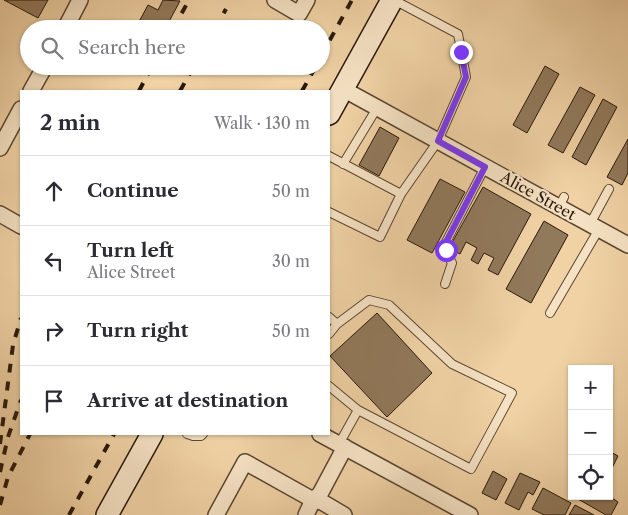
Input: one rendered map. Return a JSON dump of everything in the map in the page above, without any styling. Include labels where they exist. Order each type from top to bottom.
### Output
[{"type":"main road","points":[[330,112],[393,0]]},
{"type":"main road","points":[[107,515],[151,435]]},
{"type":"street","points":[[70,20],[80,0]]},
{"type":"street","points":[[274,0],[299,14],[307,0]]},
{"type":"street","points":[[32,90],[39,75]]},
{"type":"street","name":"Alice Street","points":[[342,90],[485,167],[505,171],[561,202],[595,226],[628,245]]},
{"type":"street","points":[[0,148],[20,111]]},
{"type":"street","points":[[0,214],[20,225]]},
{"type":"street","points":[[322,435],[470,515]]},
{"type":"street","points":[[306,515],[313,500],[320,494],[342,446]]},
{"type":"street","points":[[216,515],[245,462],[344,515]]},
{"type":"lane","points":[[330,212],[380,237],[401,194],[438,141],[466,77],[458,34],[393,0]]},
{"type":"lane","points":[[343,164],[377,108]]},
{"type":"lane","points":[[330,157],[401,194]]},
{"type":"lane","points":[[445,284],[452,263],[446,250],[446,242],[485,167]]},
{"type":"lane","points":[[550,313],[595,226],[609,189]]},
{"type":"lane","points":[[330,333],[337,324],[369,300],[389,305],[452,364],[512,393],[471,468],[358,410],[330,387]]},
{"type":"lane","points":[[330,318],[337,324]]},
{"type":"lane","points":[[342,446],[358,410]]},
{"type":"lane","points":[[190,435],[202,435]]},
{"type":"building","points":[[4,0],[48,0],[38,18]]},
{"type":"building","points":[[163,0],[180,1],[170,20],[140,20],[148,5],[158,10]]},
{"type":"building","points":[[545,66],[559,74],[527,133],[513,125]]},
{"type":"building","points":[[580,87],[595,95],[563,153],[548,145]]},
{"type":"building","points":[[603,99],[617,107],[586,165],[572,157]]},
{"type":"building","points":[[380,127],[399,138],[379,176],[359,165]]},
{"type":"building","points":[[628,139],[628,173],[622,185],[607,177]]},
{"type":"building","points":[[440,179],[465,192],[432,253],[407,240]]},
{"type":"building","points":[[483,187],[531,214],[498,275],[488,270],[494,258],[484,253],[478,264],[471,260],[477,248],[466,242],[460,254],[449,248]]},
{"type":"building","points":[[544,221],[568,235],[531,303],[506,289]]},
{"type":"building","points":[[377,313],[432,373],[387,417],[330,356]]},
{"type":"building","points":[[613,453],[618,456],[613,466]]},
{"type":"building","points":[[493,471],[507,479],[496,500],[482,493]]},
{"type":"building","points":[[520,473],[540,482],[533,495],[528,492],[519,510],[505,503]]},
{"type":"building","points":[[543,488],[571,503],[565,515],[544,515],[532,509]]},
{"type":"building","points":[[613,499],[618,502],[611,515],[606,515],[580,500]]},
{"type":"building","points":[[575,505],[594,515],[569,515]]},
{"type":"railway","points":[[178,20],[189,0]]},
{"type":"railway","points":[[330,40],[352,0]]},
{"type":"railway","points":[[220,20],[226,9]]},
{"type":"railway","points":[[140,90],[147,75]]},
{"type":"railway","points":[[181,90],[189,75]]},
{"type":"railway","points":[[303,90],[311,75]]},
{"type":"railway","points":[[0,444],[13,345],[20,321]]},
{"type":"railway","points":[[0,472],[8,437],[20,403]]},
{"type":"railway","points":[[0,505],[8,477],[29,435]]},
{"type":"railway","points":[[69,515],[113,435]]},
{"type":"route","points":[[446,250],[446,242],[485,167],[438,141],[466,77],[461,52]]}]
